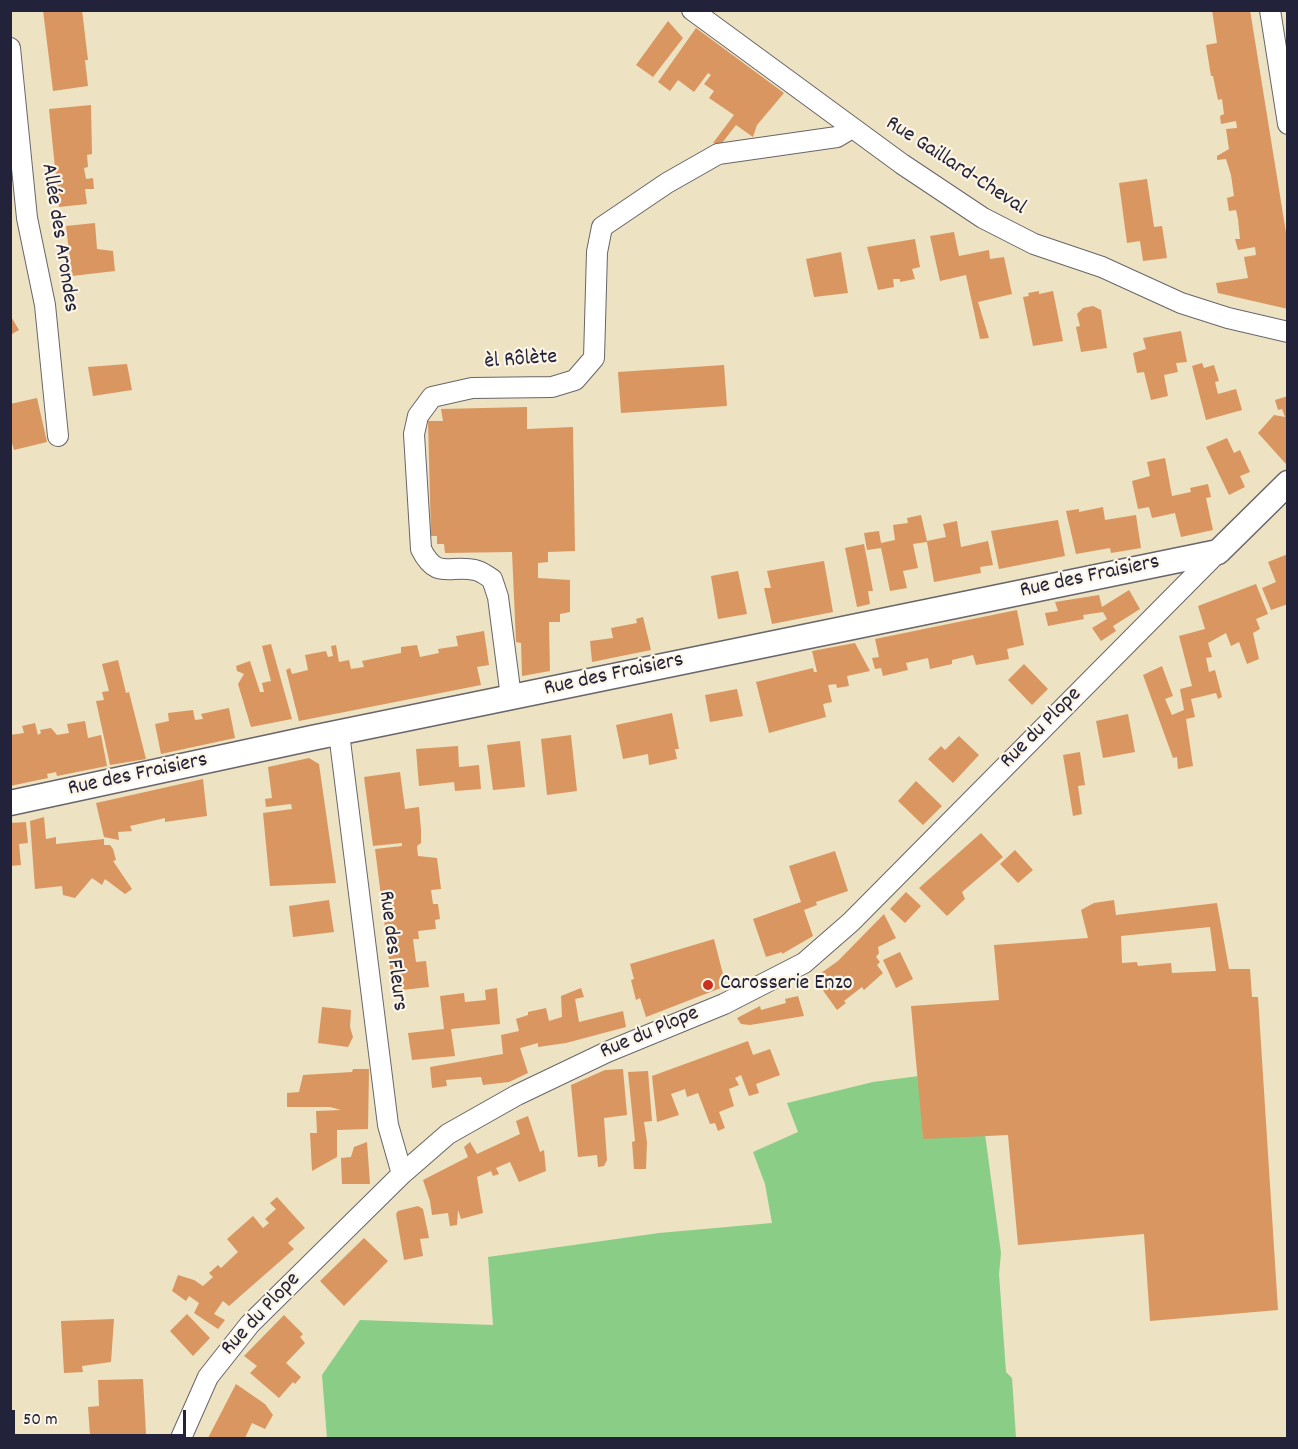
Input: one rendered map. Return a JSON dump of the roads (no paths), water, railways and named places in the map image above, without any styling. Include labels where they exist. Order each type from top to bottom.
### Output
[{"type":"street","name":"Rue Gaillard-Cheval","points":[[692,10],[852,128],[983,218],[1034,244],[1102,267],[1181,303],[1228,318],[1287,332]]},
{"type":"street","points":[[1270,10],[1287,124]]},
{"type":"street","name":"Allée des Arondes","points":[[10,48],[27,219],[45,305],[58,436]]},
{"type":"street","name":"èl Rôlète","points":[[511,697],[498,597],[492,579],[475,570],[452,571],[434,566],[428,562],[421,549],[414,434],[418,416],[432,397],[472,388],[552,387],[575,380],[594,358],[597,252],[602,227],[658,189],[718,154],[837,137],[852,128]]},
{"type":"street","name":"Rue du Plope","points":[[182,1438],[196,1400],[223,1355],[250,1324],[402,1174],[448,1134],[517,1095],[607,1052],[724,1004],[804,963],[851,922],[1287,483]]},
{"type":"street","name":"Rue des Fraisiers","points":[[10,803],[511,697],[1218,552]]},
{"type":"street","name":"Rue des Fleurs","points":[[339,733],[388,1125],[402,1174]]},
{"type":"place","name":"Carosserie Enzo","points":[[708,985]]}]
